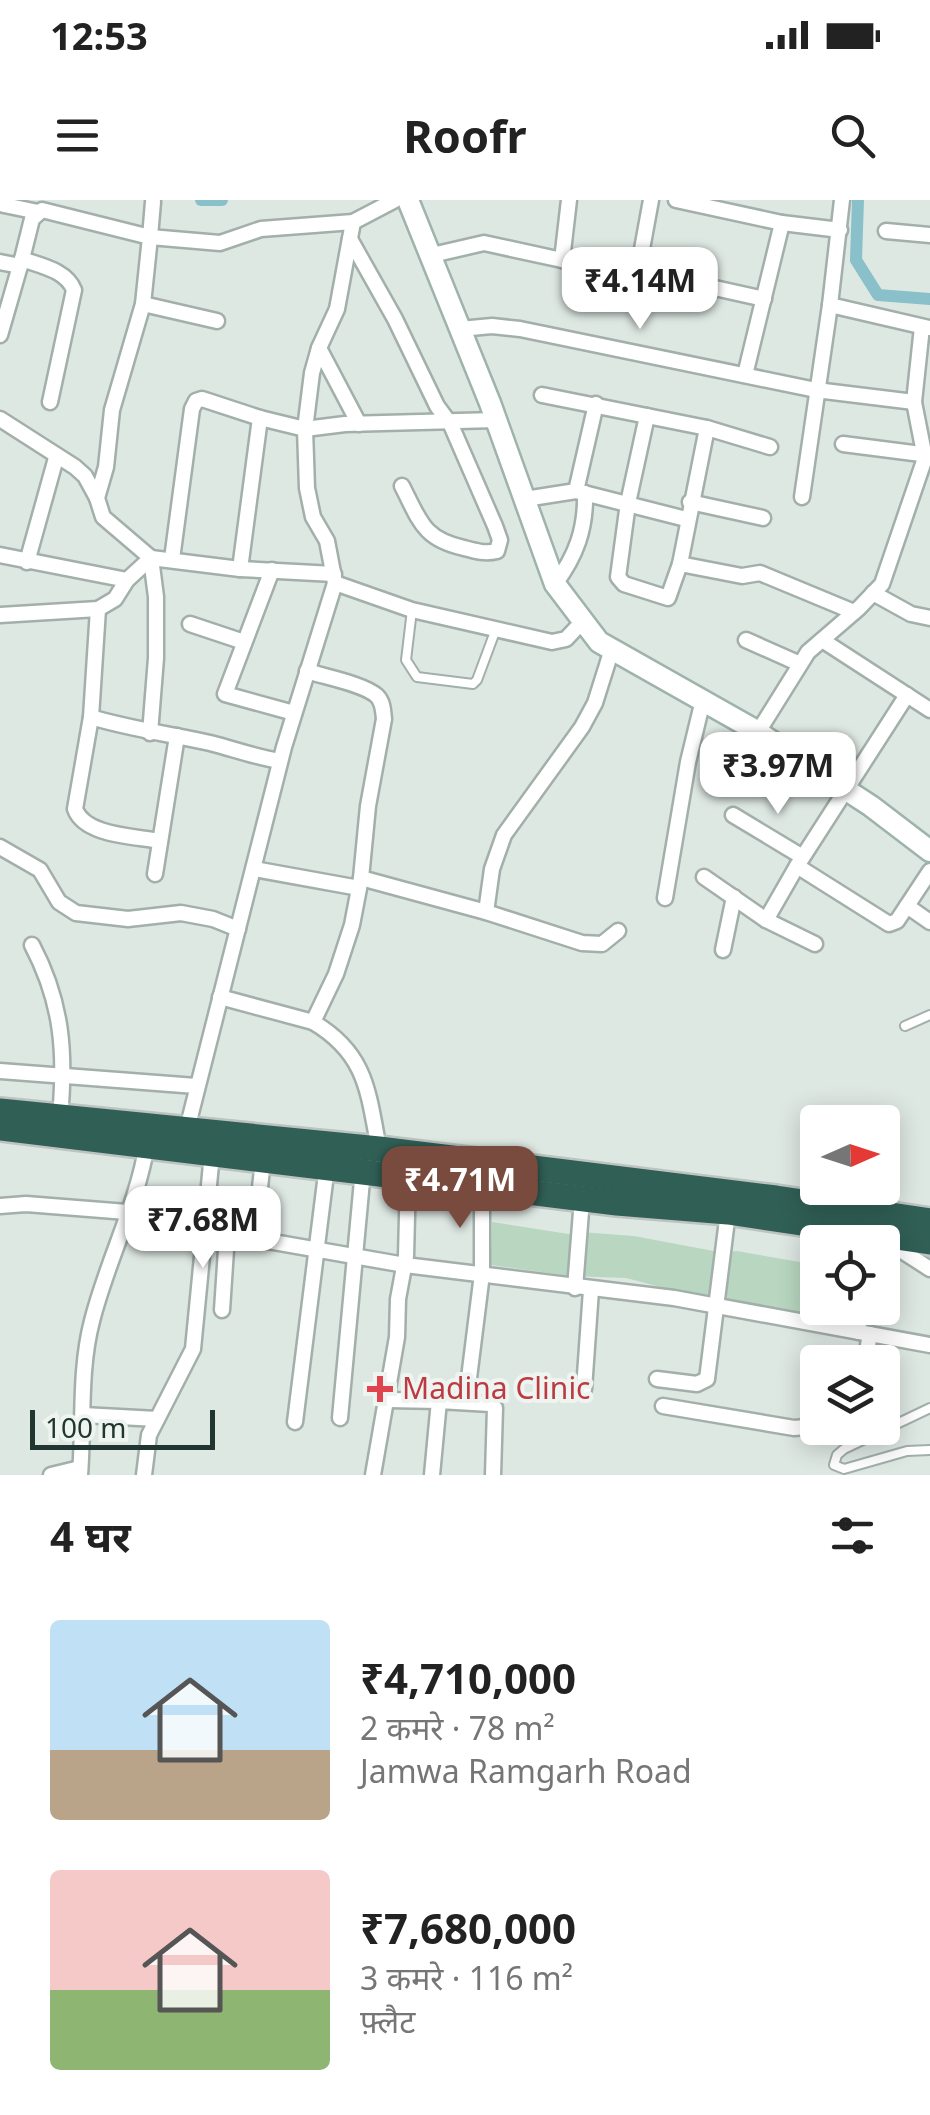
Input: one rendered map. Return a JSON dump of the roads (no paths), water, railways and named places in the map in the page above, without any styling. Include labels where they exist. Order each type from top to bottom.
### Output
[{"type":"highway","points":[[0,1110],[60,1116],[185,1139],[379,1149],[930,1221]]},
{"type":"highway","points":[[0,1128],[147,1144],[185,1139],[212,1154],[582,1199],[728,1212],[805,1225]]},
{"type":"highway","points":[[900,1239],[930,1242]]},
{"type":"street","points":[[2,200],[4,205],[53,212],[150,237],[220,243],[261,229],[353,222],[395,200]]},
{"type":"street","points":[[408,200],[496,420],[555,584],[599,642],[758,732],[930,851]]},
{"type":"street","points":[[562,260],[569,200]]},
{"type":"street","points":[[638,271],[651,200]]},
{"type":"street","points":[[676,200],[782,223],[840,230]]},
{"type":"street","points":[[802,498],[842,200]]},
{"type":"street","points":[[97,498],[106,467],[112,410],[143,304],[153,202]]},
{"type":"street","points":[[0,334],[32,219],[38,212]]},
{"type":"street","points":[[185,1139],[280,761],[334,578],[327,541],[313,518],[304,429],[318,348],[337,308],[353,222]]},
{"type":"street","points":[[744,375],[782,223]]},
{"type":"street","points":[[886,231],[930,234]]},
{"type":"street","points":[[350,238],[448,422],[488,507],[500,540],[497,551],[485,553],[437,541],[422,524],[402,486]]},
{"type":"street","points":[[432,255],[484,244],[638,271],[764,299]]},
{"type":"street","points":[[0,262],[21,262],[66,276],[74,290],[50,402]]},
{"type":"street","points":[[143,304],[216,321]]},
{"type":"street","points":[[758,732],[800,664],[882,584],[927,454],[914,402],[926,328],[830,305]]},
{"type":"street","points":[[460,329],[520,329],[816,390],[914,402]]},
{"type":"street","points":[[318,348],[359,424]]},
{"type":"street","points":[[542,394],[707,428],[770,447]]},
{"type":"street","points":[[172,559],[196,401],[202,399],[304,429],[496,420]]},
{"type":"street","points":[[555,584],[576,550],[586,512],[581,492],[596,404]]},
{"type":"street","points":[[647,416],[617,570],[621,580],[668,598],[680,564],[707,428]]},
{"type":"street","points":[[240,569],[260,418]]},
{"type":"street","points":[[0,419],[85,476],[103,517],[151,558],[334,578],[412,610],[539,640],[560,641],[583,621]]},
{"type":"street","points":[[842,444],[927,454]]},
{"type":"street","points":[[26,562],[56,458]]},
{"type":"street","points":[[525,498],[581,492],[686,519]]},
{"type":"street","points":[[690,502],[763,518]]},
{"type":"street","points":[[0,555],[128,580]]},
{"type":"street","points":[[0,615],[98,608],[115,599],[151,558]]},
{"type":"street","points":[[150,733],[156,658],[151,558]]},
{"type":"street","points":[[680,564],[742,576],[760,573],[854,612]]},
{"type":"street","points":[[272,570],[225,694],[294,714]]},
{"type":"street","points":[[873,593],[912,614],[930,618]]},
{"type":"street","points":[[98,608],[91,717],[75,809],[87,825],[160,841]]},
{"type":"street","points":[[190,624],[244,642]]},
{"type":"street","points":[[746,640],[800,664]]},
{"type":"street","points":[[822,640],[930,710]]},
{"type":"street","points":[[486,912],[492,869],[504,836],[582,727],[612,649]]},
{"type":"street","points":[[307,672],[368,690],[380,698],[384,719],[352,925],[336,974],[312,1022]]},
{"type":"street","points":[[766,920],[799,861],[907,696]]},
{"type":"street","points":[[665,898],[688,762],[703,700]]},
{"type":"street","points":[[91,717],[280,761]]},
{"type":"street","points":[[155,874],[177,736]]},
{"type":"street","points":[[733,815],[883,922],[897,921],[930,871]]},
{"type":"street","points":[[0,848],[40,870],[59,902],[76,913],[128,918],[181,912],[238,928]]},
{"type":"street","points":[[254,869],[360,883],[486,912],[582,943],[602,944],[618,931]]},
{"type":"street","points":[[704,877],[766,920],[815,944]]},
{"type":"street","points":[[724,950],[734,897]]},
{"type":"street","points":[[907,906],[930,922]]},
{"type":"street","points":[[32,945],[50,979],[60,1026],[60,1116]]},
{"type":"street","points":[[220,997],[312,1022],[348,1048],[360,1067],[379,1149]]},
{"type":"street","points":[[0,1070],[196,1086]]},
{"type":"street","points":[[51,1475],[80,1472],[90,1326],[147,1144]]},
{"type":"street","points":[[144,1475],[149,1435],[193,1349],[212,1154]]},
{"type":"street","points":[[254,1240],[263,1160]]},
{"type":"street","points":[[295,1422],[327,1166]]},
{"type":"street","points":[[340,1418],[363,1170]]},
{"type":"street","points":[[373,1475],[388,1400],[404,1265],[408,1176]]},
{"type":"street","points":[[466,1402],[482,1274],[482,1187]]},
{"type":"street","points":[[575,1288],[582,1199]]},
{"type":"street","points":[[0,1206],[26,1204],[126,1214],[404,1265],[717,1306],[930,1344]]},
{"type":"street","points":[[657,1379],[696,1384],[707,1378],[728,1212]]},
{"type":"street","points":[[222,1310],[228,1235]]},
{"type":"street","points":[[900,1254],[930,1268]]},
{"type":"street","points":[[584,1389],[591,1290]]},
{"type":"street","points":[[863,1325],[865,1345]]},
{"type":"street","points":[[388,1400],[490,1404],[495,1408],[493,1475]]},
{"type":"street","points":[[432,1475],[438,1401]]},
{"type":"street","points":[[663,1406],[800,1428]]},
{"type":"street","points":[[83,1416],[156,1419]]},
{"type":"lane","points":[[412,610],[406,660],[416,677],[472,684],[496,629]]},
{"type":"lane","points":[[905,1026],[930,1015]]},
{"type":"lane","points":[[930,1408],[844,1448],[834,1464],[844,1469],[907,1451],[930,1450]]},
{"type":"waterway","points":[[201,200],[222,200]]},
{"type":"waterway","points":[[858,200],[856,260],[878,295],[930,299]]},
{"type":"place","name":"Madina Clinic","points":[[380,1389]]}]
